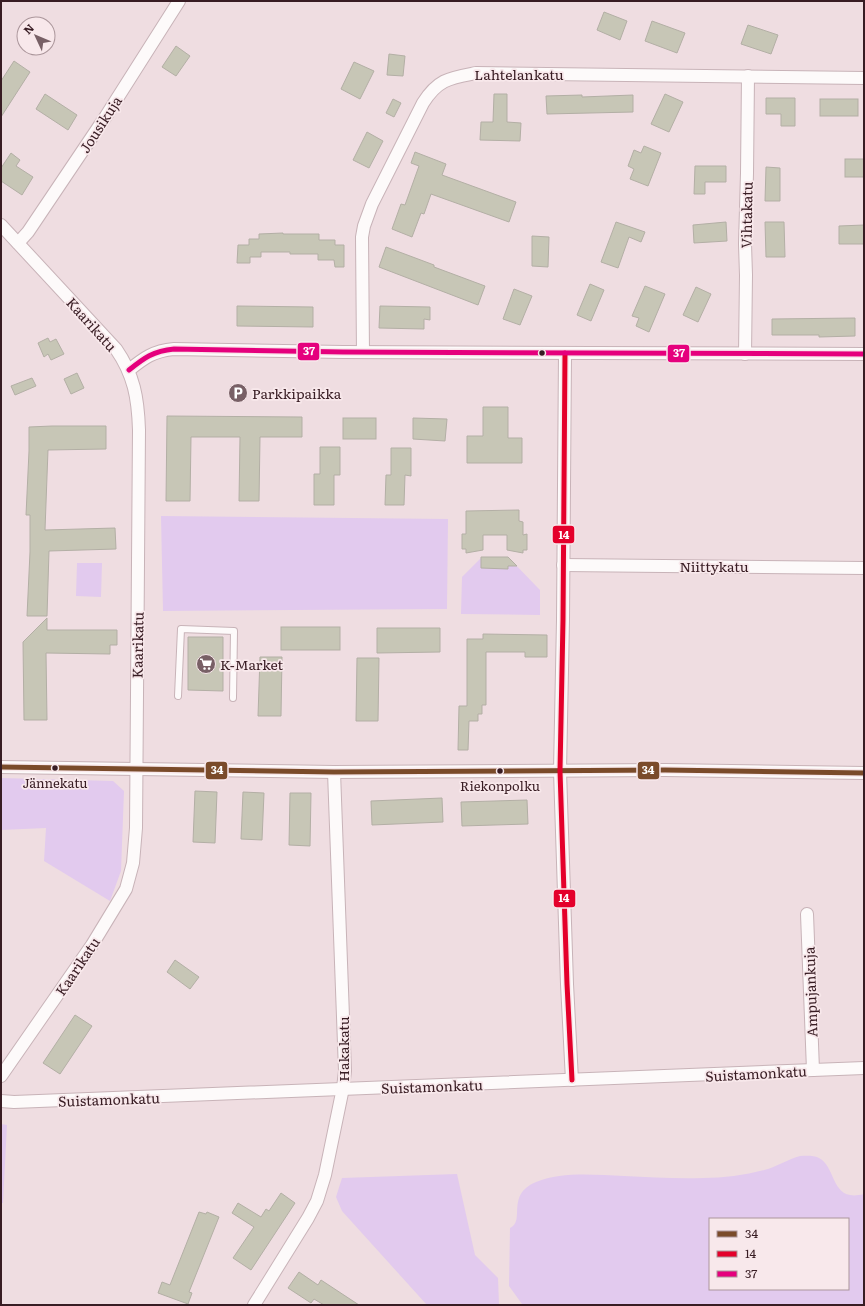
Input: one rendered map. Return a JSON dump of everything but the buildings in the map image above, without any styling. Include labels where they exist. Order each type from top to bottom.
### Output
[{"type":"street","name":"Jousikuja","points":[[18,243],[28,232],[106,116],[179,1]]},
{"type":"street","name":"Lahtelankatu","points":[[363,352],[362,238],[364,226],[372,204],[423,103],[429,94],[451,77],[476,73],[864,78]]},
{"type":"street","name":"Vihtakatu","points":[[745,354],[748,76]]},
{"type":"street","name":"Kaarikatu","points":[[1,225],[116,349],[129,370],[135,388],[139,430],[136,828],[130,876],[126,889],[92,945],[1,1076]]},
{"type":"street","points":[[129,370],[152,353],[164,350],[864,354]]},
{"type":"street","points":[[565,353],[564,565],[560,771],[572,1080]]},
{"type":"street","name":"Niittykatu","points":[[564,565],[864,568]]},
{"type":"street","points":[[1,767],[334,772],[665,770],[864,773]]},
{"type":"street","name":"Hakakatu","points":[[254,1305],[317,1201],[325,1175],[343,1088],[344,1071],[334,772]]},
{"type":"street","name":"Ampujankuja","points":[[806,914],[813,1070]]},
{"type":"street","name":"Suistamonkatu","points":[[1,1101],[79,1100],[343,1088],[864,1068]]},
{"type":"lane","points":[[178,696],[181,629],[234,630],[233,698]]},
{"type":"shaded area","points":[[161,516],[448,519],[447,609],[163,611]]},
{"type":"shaded area","points":[[482,557],[508,557],[540,590],[540,615],[461,614],[462,577]]},
{"type":"shaded area","points":[[77,563],[102,563],[101,597],[76,596]]},
{"type":"shaded area","points":[[1,778],[113,781],[124,791],[121,871],[110,901],[44,861],[46,828],[1,830]]},
{"type":"shaded area","points":[[1,1124],[7,1125],[3,1203],[1,1203]]},
{"type":"shaded area","points":[[814,1156],[825,1162],[836,1183],[845,1193],[853,1195],[864,1194],[864,1305],[527,1305],[522,1304],[509,1286],[510,1228],[514,1225],[516,1220],[518,1200],[521,1194],[527,1187],[536,1182],[557,1176],[580,1174],[711,1178],[728,1177],[768,1169],[796,1157]]},
{"type":"shaded area","points":[[457,1174],[475,1255],[498,1278],[499,1305],[427,1305],[342,1211],[336,1197],[342,1178]]},
{"type":"transit line","name":"37","points":[[129,370],[154,353],[174,349],[343,352],[864,354]]},
{"type":"transit line","name":"14","points":[[565,353],[560,771],[567,984],[572,1080]]},
{"type":"transit line","name":"34","points":[[1,767],[334,772],[665,770],[864,773]]},
{"type":"place","name":"Parkkipaikka","points":[[238,393]]},
{"type":"place","name":"K-Market","points":[[206,664]]},
{"type":"place","name":"Jännekatu","points":[[55,768]]},
{"type":"place","name":"Riekonpolku","points":[[500,771]]}]
